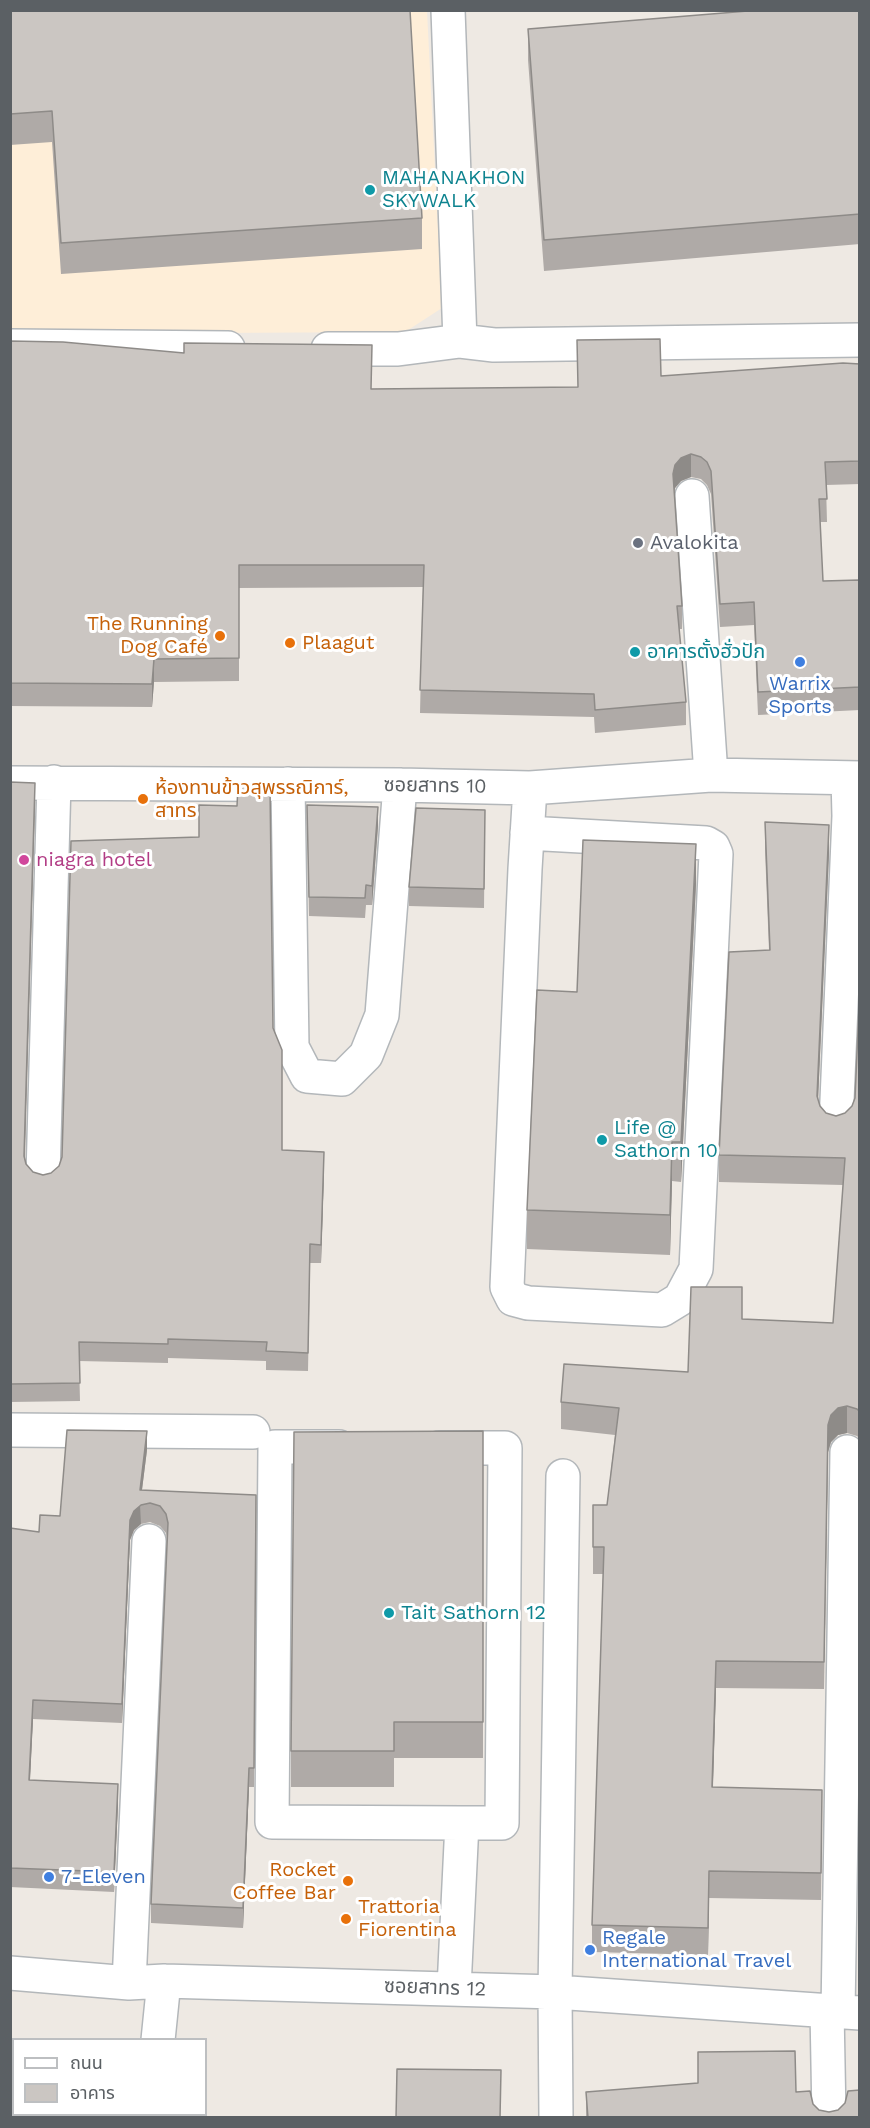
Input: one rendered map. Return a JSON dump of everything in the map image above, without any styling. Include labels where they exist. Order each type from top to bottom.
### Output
[{"type":"street","points":[[448,10],[460,341]]},
{"type":"street","points":[[294,348],[398,349],[460,341],[494,345],[860,340]]},
{"type":"street","points":[[10,346],[260,348]]},
{"type":"street","points":[[692,496],[711,775]]},
{"type":"street","name":"ซอยสาทร 10","points":[[10,783],[400,785],[530,789],[711,775],[854,778]]},
{"type":"street","points":[[836,1124],[849,816],[854,778]]},
{"type":"street","points":[[43,1174],[54,782]]},
{"type":"street","points":[[288,784],[292,1047],[307,1076],[342,1079],[366,1055],[382,1015],[400,785]]},
{"type":"street","points":[[526,833],[706,843],[713,847],[716,854],[696,1269],[680,1299],[662,1310],[528,1303],[513,1299],[507,1287],[526,833],[530,789]]},
{"type":"street","points":[[10,1430],[253,1432]]},
{"type":"street","points":[[367,1448],[275,1447],[272,1822],[502,1823],[505,1449],[413,1448]]},
{"type":"street","points":[[829,2118],[842,2012],[847,1452]]},
{"type":"street","points":[[556,2118],[555,1992],[563,1476]]},
{"type":"street","points":[[129,1983],[149,1541]]},
{"type":"street","points":[[454,1988],[462,1823]]},
{"type":"street","name":"ซอยสาทร 12","points":[[10,1973],[129,1983],[164,1981],[555,1992],[842,2012]]},
{"type":"street","points":[[158,2038],[164,1981]]},
{"type":"shaded area","points":[[10,11],[427,11],[442,308],[405,332],[11,334]]},
{"type":"building","points":[[10,10],[410,10],[422,218],[61,243],[52,111],[10,114]]},
{"type":"building","points":[[760,10],[860,10],[860,214],[544,240],[528,29]]},
{"type":"building","points":[[660,339],[661,376],[843,363],[860,364],[860,461],[825,462],[827,499],[819,499],[823,581],[860,580],[860,687],[758,692],[754,602],[720,604],[711,471],[707,462],[691,454],[681,458],[675,465],[673,474],[682,606],[677,606],[686,702],[595,710],[594,694],[420,690],[424,565],[239,565],[239,658],[154,659],[152,684],[10,683],[10,341],[63,342],[184,353],[184,343],[372,345],[371,389],[578,387],[577,340]]},
{"type":"building","points":[[10,782],[35,783],[24,1156],[26,1164],[33,1172],[43,1175],[51,1173],[59,1166],[62,1157],[71,841],[199,837],[199,805],[237,806],[238,786],[270,787],[273,1028],[282,1050],[282,1150],[324,1152],[321,1245],[310,1244],[308,1353],[266,1351],[267,1342],[168,1339],[168,1344],[79,1342],[80,1383],[10,1384]]},
{"type":"building","points":[[307,805],[378,807],[372,886],[366,885],[365,898],[309,897]]},
{"type":"building","points":[[416,808],[485,810],[484,889],[409,887]]},
{"type":"building","points":[[765,822],[829,825],[817,1096],[820,1106],[826,1113],[836,1116],[845,1113],[852,1106],[855,1098],[860,985],[860,1412],[847,1406],[838,1408],[831,1415],[828,1425],[824,1662],[716,1661],[712,1787],[822,1790],[821,1873],[709,1871],[708,1928],[592,1925],[604,1547],[593,1547],[593,1505],[607,1505],[619,1408],[561,1402],[564,1364],[688,1372],[691,1287],[742,1287],[742,1319],[833,1323],[845,1158],[719,1155],[729,952],[770,950]]},
{"type":"building","name":"Life @ Sathorn 10","points":[[583,840],[696,844],[681,1142],[672,1142],[670,1215],[527,1210],[537,990],[577,992]]},
{"type":"building","points":[[67,1430],[147,1431],[140,1490],[256,1495],[254,1768],[249,1768],[243,1908],[151,1904],[168,1523],[166,1514],[160,1506],[150,1503],[141,1505],[134,1511],[130,1520],[122,1704],[33,1700],[29,1780],[118,1784],[114,1872],[10,1868],[10,1528],[39,1532],[40,1515],[60,1516]]},
{"type":"building","name":"Tait Sathorn 12","points":[[483,1431],[483,1722],[394,1722],[394,1751],[291,1751],[294,1432]]},
{"type":"building","points":[[795,2051],[796,2092],[810,2091],[813,2104],[819,2110],[829,2112],[838,2110],[845,2103],[848,2091],[860,2090],[860,2118],[588,2118],[586,2092],[698,2083],[698,2052]]},
{"type":"building","points":[[397,2069],[501,2070],[500,2118],[396,2118]]},
{"type":"place","name":"MAHANAKHON SKYWALK","points":[[370,190]]},
{"type":"place","name":"Avalokita","points":[[638,543]]},
{"type":"place","name":"The Running Dog Café","points":[[220,636]]},
{"type":"place","name":"Plaagut","points":[[290,643]]},
{"type":"place","name":"อาคารตั้งฮั่วปัก","points":[[635,652]]},
{"type":"place","name":"Warrix Sports","points":[[800,662]]},
{"type":"place","name":"ห้องทานข้าวสุพรรณิการ์, สาทร","points":[[143,799]]},
{"type":"place","name":"niagra hotel","points":[[24,860]]},
{"type":"place","name":"Life @ Sathorn 10","points":[[602,1140]]},
{"type":"place","name":"Tait Sathorn 12","points":[[389,1613]]},
{"type":"place","name":"7-Eleven","points":[[49,1877]]},
{"type":"place","name":"Rocket Coffee Bar","points":[[348,1881]]},
{"type":"place","name":"Trattoria Fiorentina","points":[[346,1919]]},
{"type":"place","name":"Regale International Travel","points":[[590,1950]]}]
